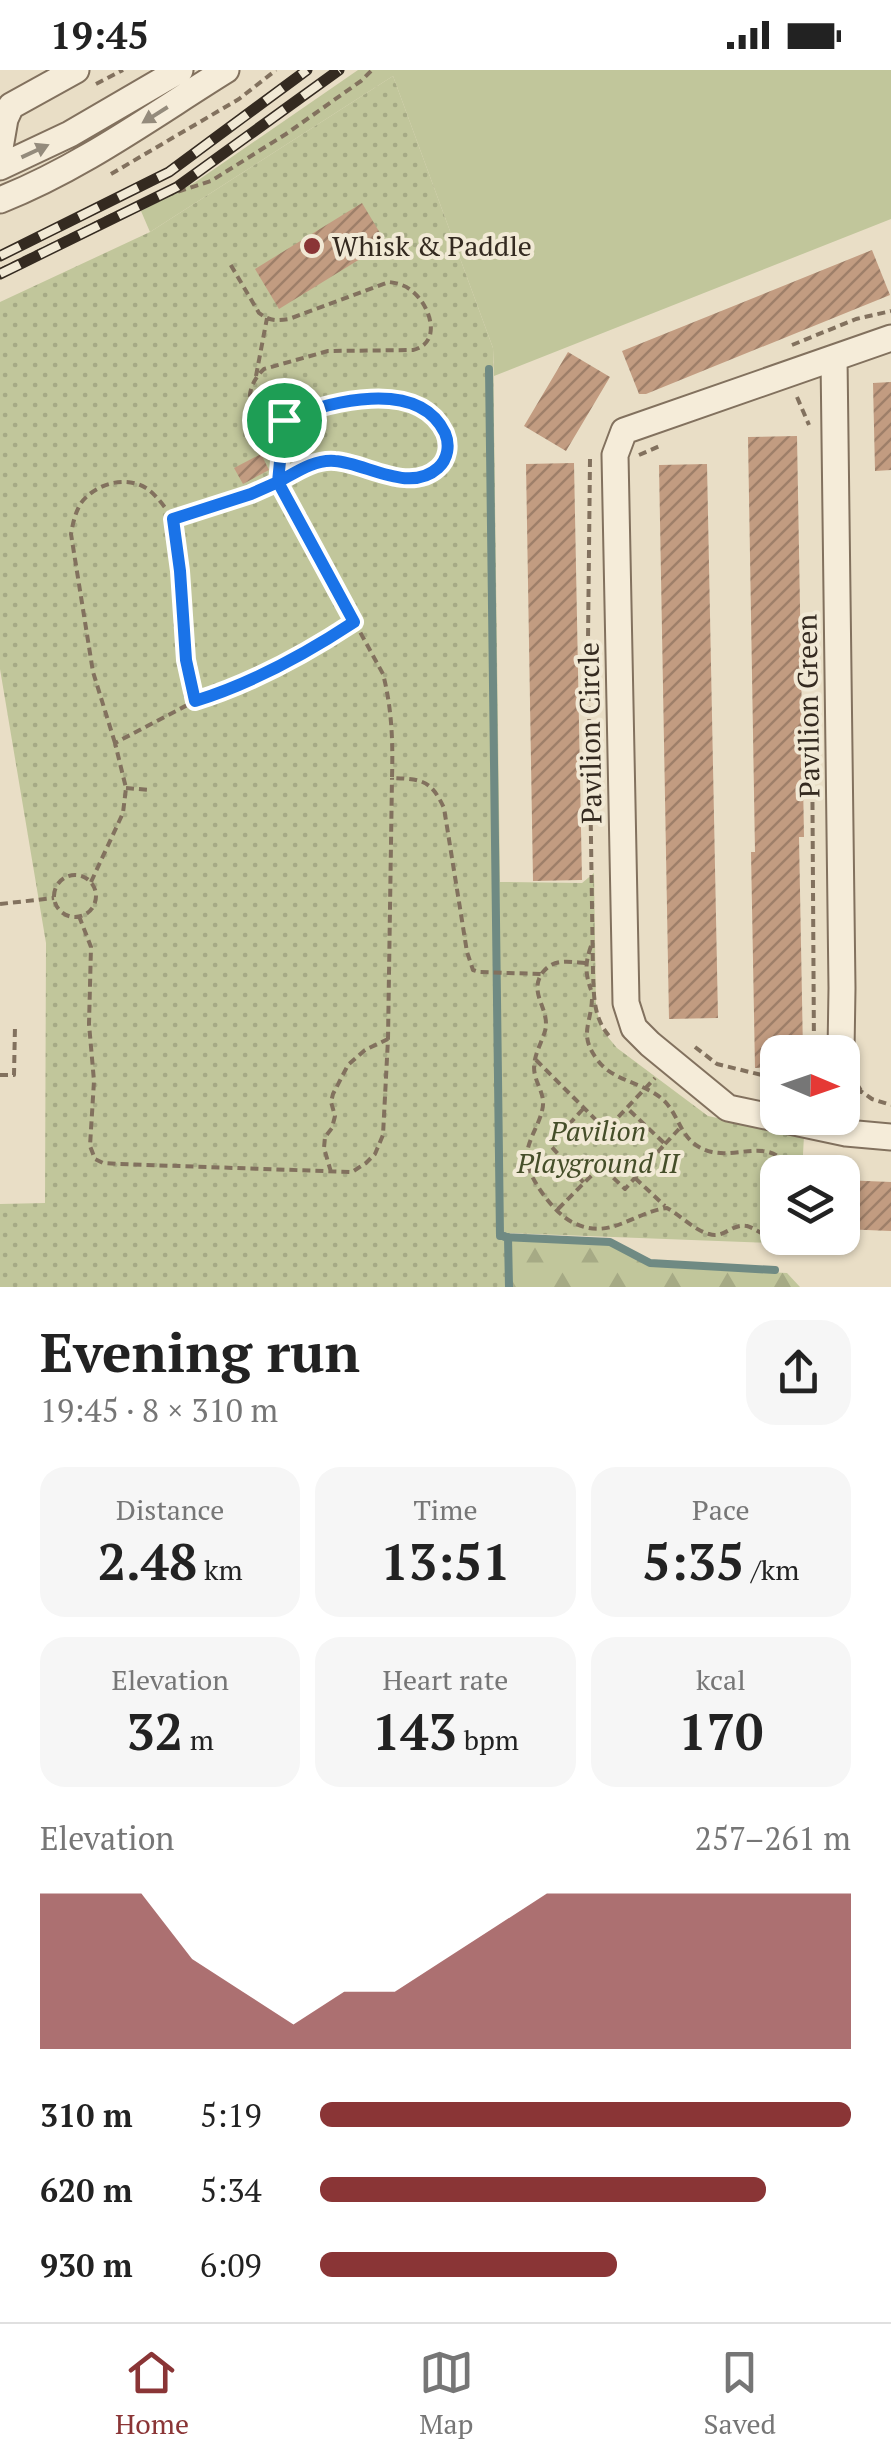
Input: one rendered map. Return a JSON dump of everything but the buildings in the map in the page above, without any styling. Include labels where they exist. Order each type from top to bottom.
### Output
[{"type":"street","points":[[0,148],[5,119],[12,106],[76,70]]},
{"type":"street","points":[[1,195],[42,182],[85,159],[226,70]]},
{"type":"street","points":[[0,167],[70,134],[168,73]]},
{"type":"street","name":"Pavilion Circle","points":[[760,1112],[728,1108],[634,1028],[626,1004],[614,455],[624,431],[891,338]]},
{"type":"street","name":"Pavilion Green","points":[[834,358],[841,1035]]},
{"type":"street","name":"Pavilion Circle","points":[[860,1127],[891,1138]]},
{"type":"path","points":[[0,270],[127,208],[211,181],[286,134],[372,70]]},
{"type":"path","points":[[229,262],[259,313],[267,318],[289,319],[389,282],[412,291],[422,303],[431,330],[429,342],[422,348],[328,351],[264,369],[256,376]]},
{"type":"path","points":[[793,344],[856,319],[891,311]]},
{"type":"path","points":[[173,519],[251,494],[322,461],[336,460],[383,474],[416,477],[440,467],[447,455],[448,441],[442,428],[431,414],[413,404],[392,400],[347,402],[284,420],[268,421],[258,416],[249,399],[267,318]]},
{"type":"path","points":[[789,390],[797,397],[811,428]]},
{"type":"path","points":[[79,916],[91,947],[89,1024],[94,1081],[90,1146],[95,1158],[102,1163],[119,1164],[352,1172],[376,1154],[383,1135],[388,1039],[393,729],[386,688],[374,656],[278,482],[284,420]]},
{"type":"path","points":[[593,451],[589,462],[588,624],[594,1006],[604,1031],[616,1042]]},
{"type":"path","points":[[90,882],[123,814],[126,788],[93,672],[71,534],[81,503],[94,490],[130,482],[146,488],[173,519],[186,660],[195,701]]},
{"type":"path","points":[[115,743],[195,701],[270,672],[354,622]]},
{"type":"path","points":[[812,712],[814,1035]]},
{"type":"path","points":[[392,778],[411,778],[436,791],[446,821],[473,970],[541,974]]},
{"type":"path","points":[[126,788],[150,790]]},
{"type":"path","points":[[66,877],[84,877],[96,898],[87,913],[79,916],[62,913],[54,898],[66,877]]},
{"type":"path","points":[[0,904],[54,898]]},
{"type":"path","points":[[592,942],[585,964],[592,991],[586,1038],[595,1057],[617,1077],[646,1088],[670,1106],[679,1128],[690,1140],[713,1152],[776,1155]]},
{"type":"path","points":[[585,964],[554,963],[541,974],[536,988],[546,1030],[535,1058],[534,1073],[543,1092],[542,1114],[527,1148],[533,1181],[571,1222],[593,1228],[627,1224],[654,1209],[667,1208]]},
{"type":"path","points":[[0,1075],[14,1075],[15,1026]]},
{"type":"path","points":[[331,1172],[324,1148],[335,1116],[330,1102],[338,1080],[365,1050],[388,1039]]},
{"type":"path","points":[[690,1043],[717,1064],[760,1075]]},
{"type":"path","points":[[535,1058],[606,1130],[658,1075]]},
{"type":"path","points":[[860,1092],[891,1104]]},
{"type":"path","points":[[584,1108],[550,1145],[584,1183]]},
{"type":"path","points":[[628,1108],[665,1144]]},
{"type":"path","points":[[558,1210],[601,1166],[625,1189],[679,1128]]},
{"type":"path","points":[[635,1178],[667,1208],[705,1233],[723,1234],[742,1226],[760,1232]]},
{"type":"green space","points":[[358,70],[891,70],[891,219],[494,376],[493,348],[393,76],[150,232],[141,211],[194,183]]},
{"type":"green space","name":"Pavilion Playground II","points":[[393,76],[493,348],[500,882],[582,883],[594,873],[596,1008],[602,1030],[617,1048],[708,1116],[760,1127],[760,1135],[804,1136],[803,1155],[760,1155],[760,1243],[505,1233],[505,1287],[0,1287],[0,1204],[45,1203],[46,943],[0,669],[0,302],[150,232]]},
{"type":"green space","points":[[504,1233],[609,1244],[650,1266],[787,1273],[800,1287],[505,1287]]},
{"type":"waterway","points":[[489,369],[500,1236],[504,1236]]},
{"type":"waterway","points":[[505,1237],[610,1242],[650,1263],[775,1270]]},
{"type":"waterway","points":[[508,1237],[509,1287]]},
{"type":"railway","points":[[0,256],[169,172],[307,70]]},
{"type":"railway","points":[[0,274],[177,187],[339,70]]},
{"type":"place","name":"Whisk & Paddle","points":[[312,246]]},
{"type":"route","points":[[284,420],[278,482],[173,519],[186,660],[195,701],[270,672],[354,622],[278,482],[308,466],[336,460],[383,474],[416,477],[440,467],[447,455],[448,441],[442,428],[431,414],[413,404],[371,399],[284,420]]}]
